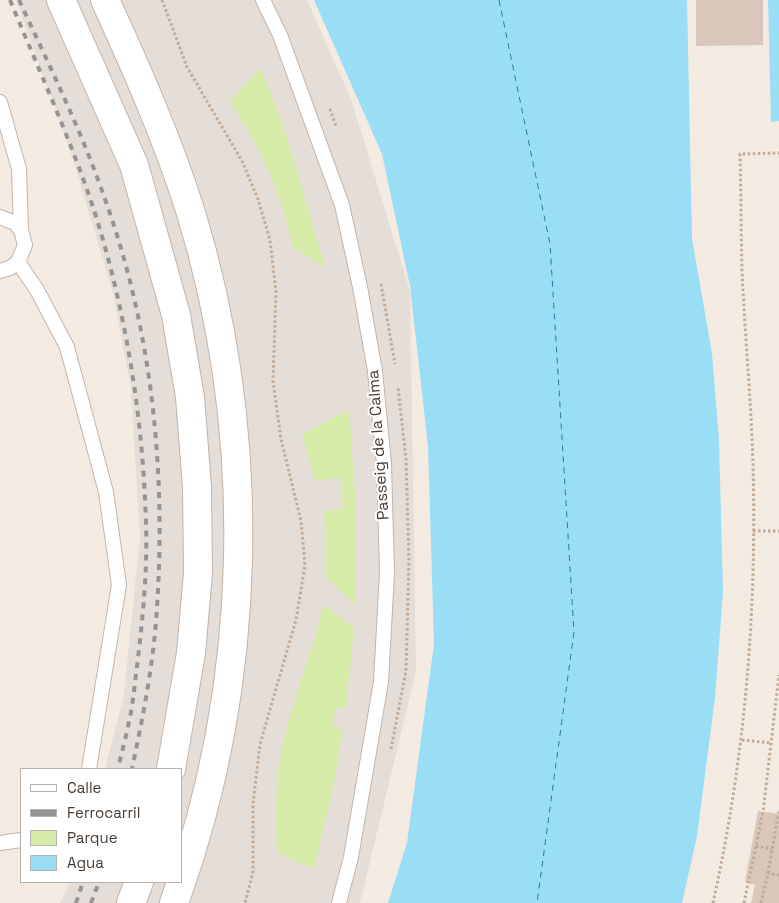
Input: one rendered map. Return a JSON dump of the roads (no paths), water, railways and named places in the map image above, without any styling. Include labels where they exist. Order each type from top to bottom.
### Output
[{"type":"street","points":[[61,0],[134,165],[176,315],[190,397],[197,487],[198,572],[191,653],[171,768]]},
{"type":"street","points":[[105,0],[172,157],[191,214],[215,304],[228,382],[238,486],[238,575],[230,666],[212,771],[182,882]]},
{"type":"street","points":[[131,903],[139,883]]},
{"type":"street","points":[[174,903],[182,883]]},
{"type":"lane","name":"Passeig de la Calma","points":[[263,0],[280,35],[342,204],[360,287],[375,371],[384,464],[387,573],[381,682],[351,857],[339,903]]},
{"type":"lane","points":[[0,102],[19,169],[21,230],[25,245],[18,262],[10,268],[0,271]]},
{"type":"lane","points":[[0,217],[15,223],[21,230]]},
{"type":"lane","points":[[18,262],[37,290],[67,347],[106,492],[119,585],[89,768]]},
{"type":"lane","points":[[0,843],[20,840]]},
{"type":"water","points":[[314,0],[687,0],[692,239],[712,353],[719,440],[723,592],[715,698],[697,836],[682,903],[388,903],[407,843],[434,644],[428,446],[410,286],[382,154]]},
{"type":"water","points":[[768,0],[779,0],[779,121],[771,122]]},
{"type":"railway","points":[[10,0],[64,129],[93,207],[115,285],[137,404],[144,484],[146,568],[133,699],[118,768]]},
{"type":"railway","points":[[19,0],[54,75],[97,176],[122,251],[145,351],[157,453],[159,556],[157,607],[151,668],[132,768]]},
{"type":"railway","points":[[76,903],[83,883]]},
{"type":"railway","points":[[91,903],[99,883]]}]
